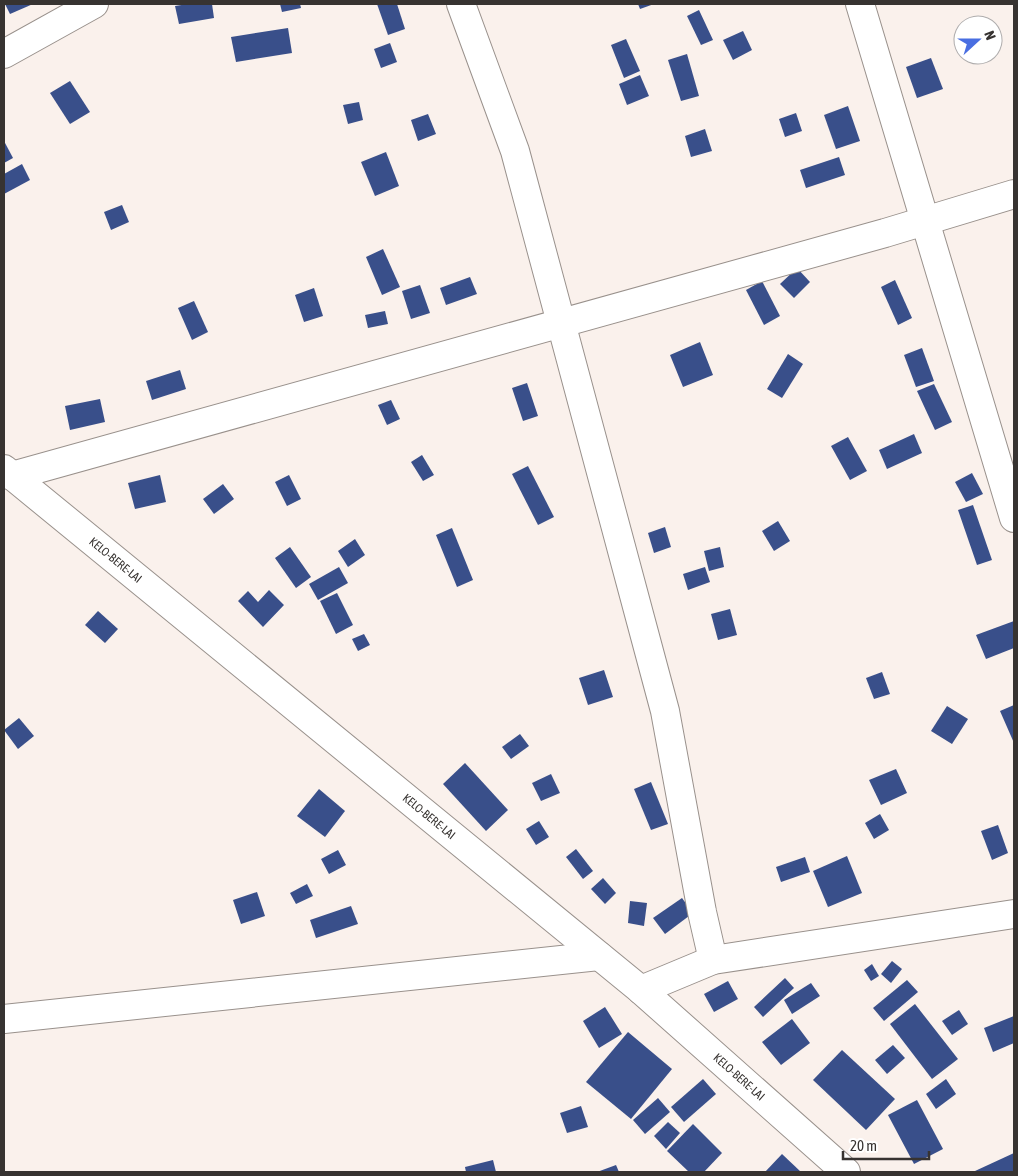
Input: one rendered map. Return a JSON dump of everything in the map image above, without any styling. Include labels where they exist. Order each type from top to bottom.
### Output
[{"type":"street","points":[[4,54],[94,4]]},
{"type":"street","points":[[460,4],[515,151],[665,711],[702,912],[713,960]]},
{"type":"street","points":[[860,4],[1014,518]]},
{"type":"street","points":[[8,473],[562,323],[925,221],[1014,194]]},
{"type":"street","name":"KELO-BERE-LAI","points":[[8,473],[642,990],[846,1172]]},
{"type":"street","points":[[642,990],[713,960],[1014,914]]},
{"type":"street","points":[[4,1019],[599,956]]},
{"type":"building","points":[[5,4],[33,4],[10,14]]},
{"type":"building","points":[[212,4],[214,18],[179,24],[175,6]]},
{"type":"building","points":[[280,4],[300,4],[301,8],[282,12]]},
{"type":"building","points":[[377,4],[397,4],[405,29],[388,35]]},
{"type":"building","points":[[638,4],[654,4],[640,9]]},
{"type":"building","points":[[699,10],[713,40],[701,45],[687,16]]},
{"type":"building","points":[[288,28],[292,53],[236,62],[231,37]]},
{"type":"building","points":[[743,31],[752,50],[733,60],[723,40]]},
{"type":"building","points":[[626,39],[640,71],[624,78],[611,45]]},
{"type":"building","points":[[390,43],[397,62],[381,68],[374,49]]},
{"type":"building","points":[[687,54],[699,96],[681,101],[668,60]]},
{"type":"building","points":[[931,58],[943,89],[917,98],[906,67]]},
{"type":"building","points":[[640,75],[649,96],[627,105],[619,84]]},
{"type":"building","points":[[70,81],[90,112],[70,124],[50,93]]},
{"type":"building","points":[[359,102],[363,120],[348,124],[343,105]]},
{"type":"building","points":[[848,106],[860,141],[836,149],[824,115]]},
{"type":"building","points":[[796,113],[802,131],[785,137],[779,119]]},
{"type":"building","points":[[428,114],[436,134],[418,141],[411,120]]},
{"type":"building","points":[[705,129],[712,151],[691,157],[685,136]]},
{"type":"building","points":[[4,141],[13,158],[4,163]]},
{"type":"building","points":[[386,152],[399,186],[375,196],[361,162]]},
{"type":"building","points":[[839,157],[845,175],[806,188],[800,170]]},
{"type":"building","points":[[22,164],[30,180],[4,194],[4,174]]},
{"type":"building","points":[[122,205],[129,222],[111,230],[104,212]]},
{"type":"building","points":[[383,249],[400,287],[382,295],[366,257]]},
{"type":"building","points":[[797,268],[810,282],[794,298],[780,284]]},
{"type":"building","points":[[470,277],[477,294],[446,305],[440,288]]},
{"type":"building","points":[[895,280],[912,318],[898,325],[881,287]]},
{"type":"building","points":[[762,281],[780,316],[764,325],[746,290]]},
{"type":"building","points":[[420,285],[430,313],[411,319],[402,291]]},
{"type":"building","points":[[314,288],[323,316],[304,322],[295,295]]},
{"type":"building","points":[[194,301],[208,332],[192,340],[178,308]]},
{"type":"building","points":[[385,311],[388,324],[368,328],[365,315]]},
{"type":"building","points":[[700,342],[713,375],[683,387],[670,355]]},
{"type":"building","points":[[922,348],[934,381],[916,387],[904,355]]},
{"type":"building","points":[[788,354],[803,364],[782,398],[767,389]]},
{"type":"building","points":[[180,370],[186,389],[152,400],[146,381]]},
{"type":"building","points":[[527,383],[538,416],[523,421],[512,388]]},
{"type":"building","points":[[934,384],[952,422],[935,430],[917,391]]},
{"type":"building","points":[[100,399],[105,422],[70,430],[65,406]]},
{"type":"building","points":[[391,400],[400,419],[387,425],[378,405]]},
{"type":"building","points":[[914,434],[922,453],[887,469],[879,450]]},
{"type":"building","points":[[848,437],[867,471],[850,480],[831,446]]},
{"type":"building","points":[[422,455],[434,475],[423,481],[411,462]]},
{"type":"building","points":[[528,466],[554,517],[538,525],[512,474]]},
{"type":"building","points":[[972,473],[983,494],[966,502],[955,482]]},
{"type":"building","points":[[160,475],[166,502],[135,509],[128,483]]},
{"type":"building","points":[[289,475],[301,499],[287,506],[275,482]]},
{"type":"building","points":[[223,484],[234,499],[214,514],[203,499]]},
{"type":"building","points":[[973,505],[992,560],[977,565],[958,510]]},
{"type":"building","points":[[778,521],[790,541],[774,551],[762,531]]},
{"type":"building","points":[[665,527],[671,547],[654,553],[648,533]]},
{"type":"building","points":[[452,528],[473,580],[457,587],[436,535]]},
{"type":"building","points":[[355,539],[365,555],[348,567],[338,551]]},
{"type":"building","points":[[290,547],[311,577],[296,588],[275,558]]},
{"type":"building","points":[[720,547],[724,567],[709,571],[704,551]]},
{"type":"building","points":[[339,567],[348,583],[318,600],[309,584]]},
{"type":"building","points":[[705,567],[710,582],[688,590],[683,574]]},
{"type":"building","points":[[269,590],[284,605],[263,627],[238,601],[248,591],[258,602]]},
{"type":"building","points":[[337,593],[353,625],[336,634],[320,601]]},
{"type":"building","points":[[730,609],[737,635],[718,640],[711,614]]},
{"type":"building","points":[[98,611],[118,629],[105,643],[85,625]]},
{"type":"building","points":[[1014,621],[1014,648],[986,659],[976,635]]},
{"type":"building","points":[[364,634],[370,645],[358,651],[352,639]]},
{"type":"building","points":[[604,670],[613,697],[588,705],[579,678]]},
{"type":"building","points":[[882,672],[890,694],[874,699],[866,678]]},
{"type":"building","points":[[1014,705],[1014,743],[1000,711]]},
{"type":"building","points":[[947,706],[968,719],[952,744],[931,731]]},
{"type":"building","points":[[19,718],[34,736],[18,749],[4,730]]},
{"type":"building","points":[[520,734],[529,746],[511,759],[502,747]]},
{"type":"building","points":[[465,763],[508,810],[486,831],[443,784]]},
{"type":"building","points":[[896,769],[907,793],[881,805],[869,780]]},
{"type":"building","points":[[551,774],[560,793],[541,801],[532,783]]},
{"type":"building","points":[[651,782],[668,824],[651,830],[634,789]]},
{"type":"building","points":[[319,789],[345,811],[325,837],[297,816]]},
{"type":"building","points":[[880,814],[889,830],[874,839],[865,823]]},
{"type":"building","points":[[539,821],[549,837],[536,845],[526,829]]},
{"type":"building","points":[[998,825],[1008,853],[992,860],[981,831]]},
{"type":"building","points":[[576,849],[593,871],[583,879],[566,857]]},
{"type":"building","points":[[338,850],[346,865],[329,874],[321,859]]},
{"type":"building","points":[[847,856],[862,893],[828,907],[813,871]]},
{"type":"building","points":[[805,857],[810,872],[781,882],[776,867]]},
{"type":"building","points":[[603,878],[616,893],[605,904],[591,889]]},
{"type":"building","points":[[307,884],[313,896],[296,904],[290,893]]},
{"type":"building","points":[[257,892],[265,916],[241,924],[233,900]]},
{"type":"building","points":[[682,898],[693,913],[665,934],[653,918]]},
{"type":"building","points":[[630,901],[647,903],[644,926],[628,923]]},
{"type":"building","points":[[351,906],[358,924],[316,938],[310,920]]},
{"type":"building","points":[[892,961],[902,969],[891,983],[881,974]]},
{"type":"building","points":[[872,964],[879,976],[871,981],[864,970]]},
{"type":"building","points":[[785,978],[794,988],[763,1017],[754,1007]]},
{"type":"building","points":[[907,980],[918,992],[884,1021],[873,1008]]},
{"type":"building","points":[[728,981],[738,999],[714,1012],[704,994]]},
{"type":"building","points":[[811,983],[820,996],[792,1014],[784,1000]]},
{"type":"building","points":[[915,1004],[958,1059],[932,1079],[890,1024]]},
{"type":"building","points":[[605,1007],[622,1034],[599,1048],[583,1021]]},
{"type":"building","points":[[959,1010],[968,1024],[952,1035],[942,1021]]},
{"type":"building","points":[[1014,1016],[1014,1043],[993,1052],[984,1028]]},
{"type":"building","points":[[792,1019],[810,1043],[781,1065],[762,1042]]},
{"type":"building","points":[[628,1032],[672,1069],[631,1119],[586,1082]]},
{"type":"building","points":[[893,1045],[905,1058],[887,1074],[875,1060]]},
{"type":"building","points":[[842,1050],[895,1099],[866,1130],[813,1080]]},
{"type":"building","points":[[703,1079],[716,1094],[684,1122],[671,1107]]},
{"type":"building","points":[[946,1079],[956,1094],[936,1109],[926,1094]]},
{"type":"building","points":[[658,1098],[670,1112],[645,1134],[633,1120]]},
{"type":"building","points":[[917,1100],[943,1149],[914,1164],[888,1115]]},
{"type":"building","points":[[581,1106],[588,1127],[567,1133],[560,1113]]},
{"type":"building","points":[[668,1122],[680,1133],[666,1149],[654,1136]]},
{"type":"building","points":[[693,1124],[722,1153],[704,1172],[689,1172],[667,1151]]},
{"type":"building","points":[[1014,1153],[1014,1172],[975,1171]]},
{"type":"building","points":[[782,1154],[801,1172],[765,1172]]},
{"type":"building","points":[[493,1160],[496,1172],[466,1172],[465,1167]]},
{"type":"building","points":[[616,1165],[619,1172],[597,1172]]}]
